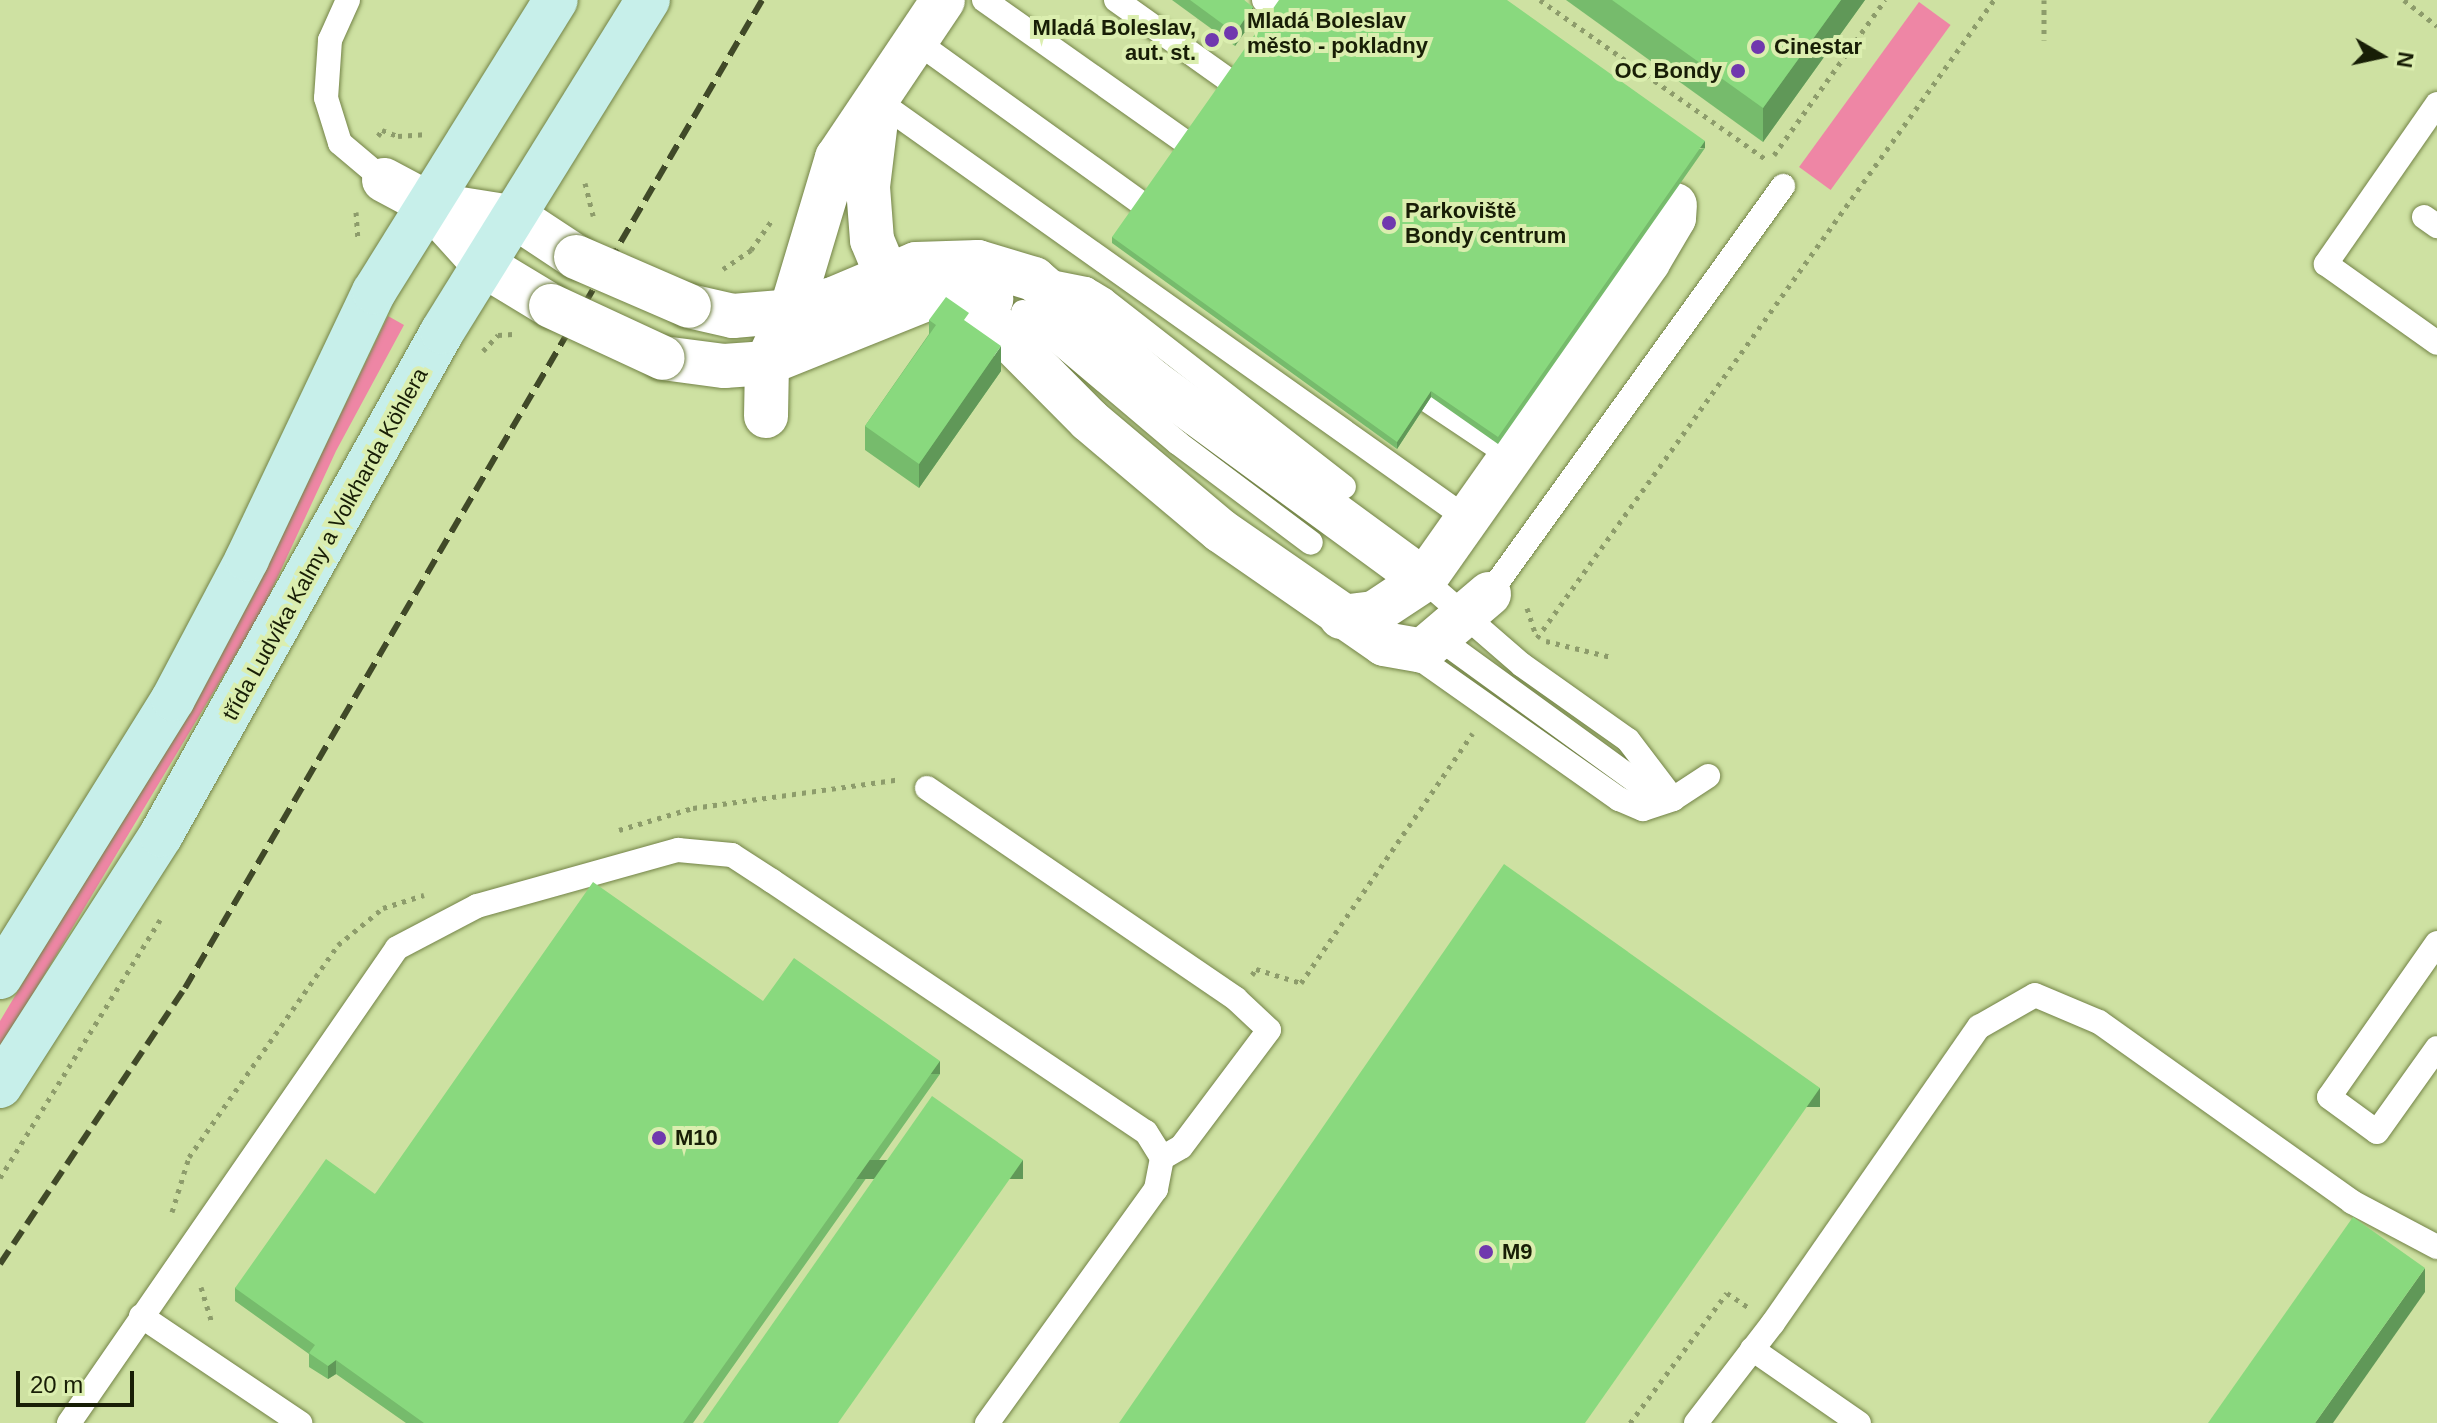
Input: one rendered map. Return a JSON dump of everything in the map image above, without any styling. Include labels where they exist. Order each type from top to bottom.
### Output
[{"type":"street","points":[[0,977],[173,699],[247,559],[374,292],[556,0]]},
{"type":"street","name":"třída Ludvíka Kalmy a Volkharda Köhlera","points":[[0,1086],[161,835],[442,332],[517,218],[648,0]]},
{"type":"street","points":[[766,416],[767,363],[791,311],[837,158],[943,0]]},
{"type":"street","points":[[878,101],[868,187],[872,240],[894,293]]},
{"type":"street","points":[[384,180],[429,204],[517,218],[586,238],[689,306],[733,316],[791,311],[894,293],[1028,296]]},
{"type":"street","points":[[1341,617],[1374,613],[1424,580],[1512,457],[1548,388],[1640,257],[1674,218],[1665,198]]},
{"type":"street","points":[[429,204],[537,319],[663,358],[724,366],[767,363],[894,293],[916,264],[978,262],[1152,381],[1424,580]]},
{"type":"street","points":[[963,293],[1089,420],[1221,531],[1341,617],[1384,644],[1451,625]]},
{"type":"lane","points":[[348,0],[330,40],[326,98],[340,143],[384,180]]},
{"type":"lane","points":[[984,0],[1227,171]]},
{"type":"lane","points":[[1116,0],[1271,110]]},
{"type":"lane","points":[[1264,0],[1321,39]]},
{"type":"lane","points":[[917,42],[1183,232]]},
{"type":"lane","points":[[878,101],[1469,520]]},
{"type":"lane","points":[[2437,104],[2326,264],[2437,343]]},
{"type":"lane","points":[[2412,139],[2437,125]]},
{"type":"lane","points":[[1451,625],[1783,186]]},
{"type":"lane","points":[[1028,296],[1086,289],[1344,487]]},
{"type":"lane","points":[[1028,296],[1178,443],[1311,543]]},
{"type":"lane","points":[[1377,365],[1512,457]]},
{"type":"lane","points":[[1424,580],[1451,625],[1619,799],[1643,809],[1673,799],[1708,776]]},
{"type":"lane","points":[[1451,625],[1649,791],[1673,799]]},
{"type":"lane","points":[[1451,625],[1522,665],[1628,740],[1673,799]]},
{"type":"lane","points":[[927,788],[1236,999],[1269,1030],[1181,1147],[1162,1158]]},
{"type":"lane","points":[[69,1423],[397,948],[477,906],[678,850],[732,855],[1146,1132],[1162,1158],[1156,1189],[987,1423]]},
{"type":"lane","points":[[2437,943],[2329,1097],[2377,1132],[2437,1048]]},
{"type":"lane","points":[[1696,1423],[1773,1323],[1979,1027],[2035,995],[2099,1022],[2352,1202],[2437,1247]]},
{"type":"lane","points":[[141,1316],[300,1423]]},
{"type":"lane","points":[[1752,1349],[1859,1423]]},
{"type":"path","points":[[1540,0],[1769,162],[1885,0]]},
{"type":"path","points":[[1611,657],[1537,639],[1994,0]]},
{"type":"path","points":[[2044,0],[2044,40]]},
{"type":"path","points":[[2404,0],[2437,26]]},
{"type":"path","points":[[584,172],[586,238]]},
{"type":"path","points":[[480,354],[498,335],[537,319]]},
{"type":"path","points":[[1301,983],[1467,741]]},
{"type":"path","points":[[616,831],[693,808],[903,779],[927,788]]},
{"type":"path","points":[[210,1362],[226,1335],[209,1320],[200,1290],[209,1263],[167,1232],[189,1157],[338,945],[383,908],[427,894]]},
{"type":"path","points":[[1630,1423],[1727,1293],[1773,1323]]},
{"type":"shaded area","points":[[1919,2],[1951,25],[1831,190],[1799,167]]},
{"type":"shaded area","points":[[388,316],[404,325],[336,451],[262,611],[0,1049],[0,1021],[252,598]]},
{"type":"building","points":[[1190,0],[1244,0],[1253,7],[1235,33]]},
{"type":"building","name":"Parkoviště Bondy centrum","points":[[1279,0],[1507,0],[1705,141],[1498,437],[1431,391],[1397,442],[1112,237]]},
{"type":"building","points":[[1612,0],[1841,0],[1763,108]]},
{"type":"building","points":[[946,297],[969,313],[964,320],[1001,346],[919,464],[865,426],[936,325],[929,320]]},
{"type":"building","name":"M9","points":[[1504,864],[1820,1088],[1585,1423],[1119,1423]]},
{"type":"building","name":"M10","points":[[593,882],[763,1001],[794,958],[940,1061],[683,1423],[424,1423],[336,1360],[328,1366],[309,1353],[315,1345],[235,1288],[326,1159],[375,1194]]},
{"type":"building","points":[[932,1096],[1023,1160],[838,1423],[703,1423]]},
{"type":"building","points":[[2353,1217],[2425,1268],[2315,1423],[2208,1423]]},
{"type":"railway","points":[[0,1264],[185,988],[762,0]]},
{"type":"place","name":"Mladá Boleslav město - pokladny","points":[[1231,33]]},
{"type":"place","name":"Mladá Boleslav, aut. st.","points":[[1212,40]]},
{"type":"place","name":"Cinestar","points":[[1758,47]]},
{"type":"place","name":"OC Bondy","points":[[1738,71]]},
{"type":"place","name":"Parkoviště Bondy centrum","points":[[1389,223]]},
{"type":"place","name":"M10","points":[[659,1138]]},
{"type":"place","name":"M9","points":[[1486,1252]]}]
